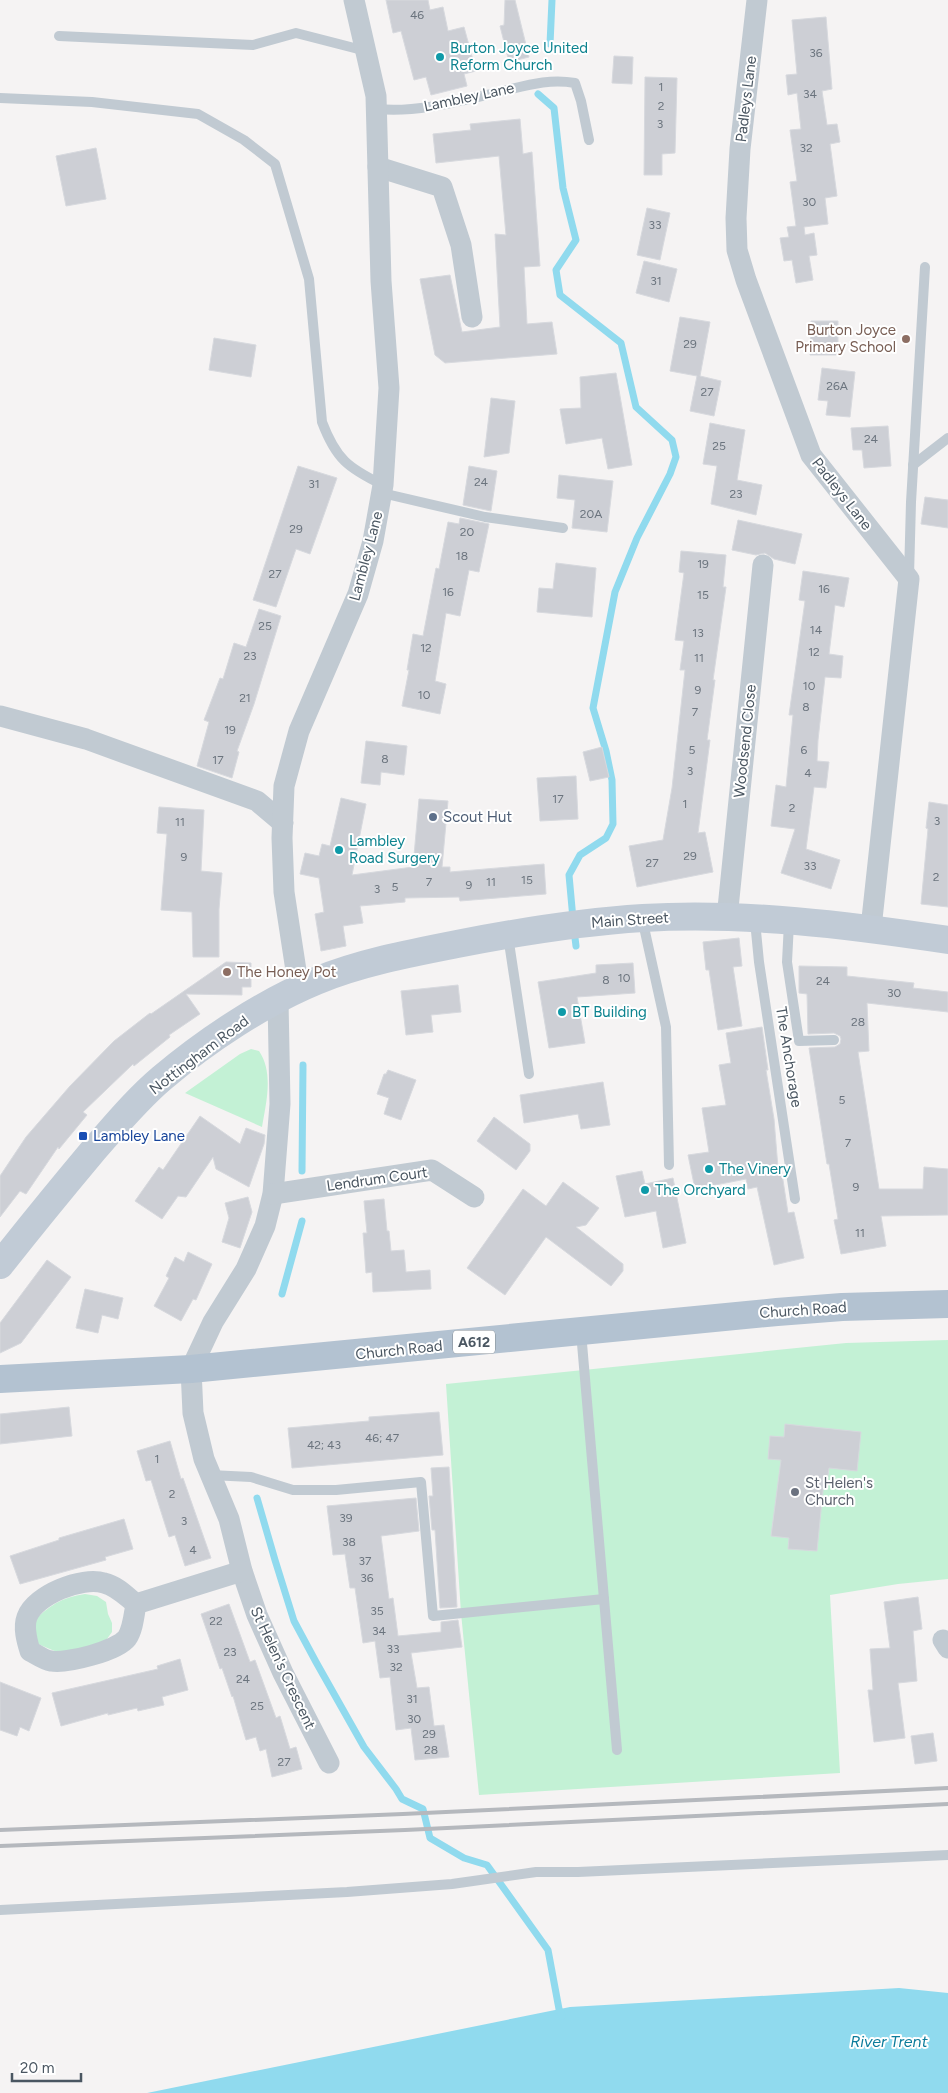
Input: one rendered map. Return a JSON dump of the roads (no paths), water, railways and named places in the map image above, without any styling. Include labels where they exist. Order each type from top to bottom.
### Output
[{"type":"main road","name":"Church Road","points":[[0,1379],[191,1369],[786,1311],[842,1307],[948,1304]]},
{"type":"street","name":"Lambley Lane","points":[[191,1369],[213,1322],[246,1269],[265,1226],[273,1194],[280,1104],[298,990],[284,892],[282,822],[284,786],[298,731],[358,594],[374,542],[383,489],[389,388],[381,281],[377,110],[376,96],[354,0]]},
{"type":"street","name":"Padleys Lane","points":[[758,0],[740,149],[736,218],[737,250],[746,280],[811,455],[909,579]]},
{"type":"street","points":[[378,167],[442,187],[461,245],[472,317]]},
{"type":"street","name":"Woodsend Close","points":[[727,918],[763,565]]},
{"type":"street","points":[[871,928],[909,579]]},
{"type":"street","points":[[0,716],[86,739],[257,801],[282,822]]},
{"type":"street","name":"Main Street","points":[[298,990],[409,954],[508,934],[642,918],[727,918],[789,921],[871,928],[948,940]]},
{"type":"street","name":"Nottingham Road","points":[[0,1265],[52,1199],[117,1123],[162,1079],[246,1017],[298,990]]},
{"type":"street","name":"Lendrum Court","points":[[273,1194],[432,1170],[474,1197]]},
{"type":"street","name":"St Helen's Crescent","points":[[191,1369],[193,1412],[204,1459],[229,1520],[242,1571],[257,1615],[329,1763]]},
{"type":"street","points":[[136,1604],[242,1571]]},
{"type":"street","points":[[82,1582],[103,1582],[122,1592],[136,1604],[132,1626],[126,1639],[102,1653],[75,1660],[51,1661],[30,1651],[25,1634],[26,1618],[34,1605],[50,1594],[82,1582]]},
{"type":"lane","points":[[59,36],[253,45],[296,33],[366,51]]},
{"type":"lane","name":"Lambley Lane","points":[[377,110],[422,108],[531,84],[562,81],[575,83],[581,101],[589,140]]},
{"type":"lane","points":[[0,98],[92,102],[198,114],[244,140],[275,164],[309,279],[322,422],[330,442],[342,460],[383,489],[485,517],[563,528]]},
{"type":"lane","points":[[909,579],[913,465],[925,268]]},
{"type":"lane","points":[[913,465],[948,438]]},
{"type":"lane","points":[[642,918],[666,1027],[669,1165]]},
{"type":"lane","name":"The Anchorage","points":[[755,919],[759,962],[795,1199]]},
{"type":"lane","points":[[789,921],[787,962],[800,1041],[834,1040]]},
{"type":"lane","points":[[508,934],[529,1074]]},
{"type":"lane","points":[[581,1331],[617,1750]]},
{"type":"lane","points":[[210,1475],[251,1477],[293,1490],[336,1490],[421,1482],[433,1616],[604,1599]]},
{"type":"lane","points":[[0,1910],[347,1892],[452,1884],[515,1874],[948,1855]]},
{"type":"water","name":"River Trent","points":[[899,1988],[948,1993],[948,2093],[147,2093],[570,2007]]},
{"type":"waterway","points":[[550,44],[552,0]]},
{"type":"waterway","points":[[538,94],[554,108],[563,188],[576,240],[556,270],[560,295],[621,343],[636,407],[672,440],[676,457],[670,474],[637,538],[615,592],[593,708],[606,751],[612,780],[613,824],[606,838],[580,855],[569,875],[573,919]]},
{"type":"waterway","points":[[574,930],[576,946]]},
{"type":"waterway","points":[[302,1171],[303,1065]]},
{"type":"waterway","points":[[282,1294],[302,1221]]},
{"type":"waterway","points":[[257,1498],[294,1621],[364,1747],[402,1799],[423,1809],[430,1838],[464,1858],[487,1865],[548,1950],[562,2016]]},
{"type":"railway","points":[[0,1830],[403,1814],[948,1788]]},
{"type":"railway","points":[[0,1846],[405,1830],[948,1804]]},
{"type":"place","name":"Burton Joyce United Reform Church","points":[[440,57]]},
{"type":"place","name":"Burton Joyce Primary School","points":[[906,339]]},
{"type":"place","name":"Scout Hut","points":[[433,817]]},
{"type":"place","name":"Lambley Road Surgery","points":[[339,850]]},
{"type":"place","name":"The Honey Pot","points":[[227,972]]},
{"type":"place","name":"BT Building","points":[[562,1012]]},
{"type":"place","name":"Lambley Lane","points":[[83,1136]]},
{"type":"place","name":"The Vinery","points":[[709,1169]]},
{"type":"place","name":"The Orchyard","points":[[645,1190]]},
{"type":"place","name":"St Helen's Church","points":[[795,1492]]}]
